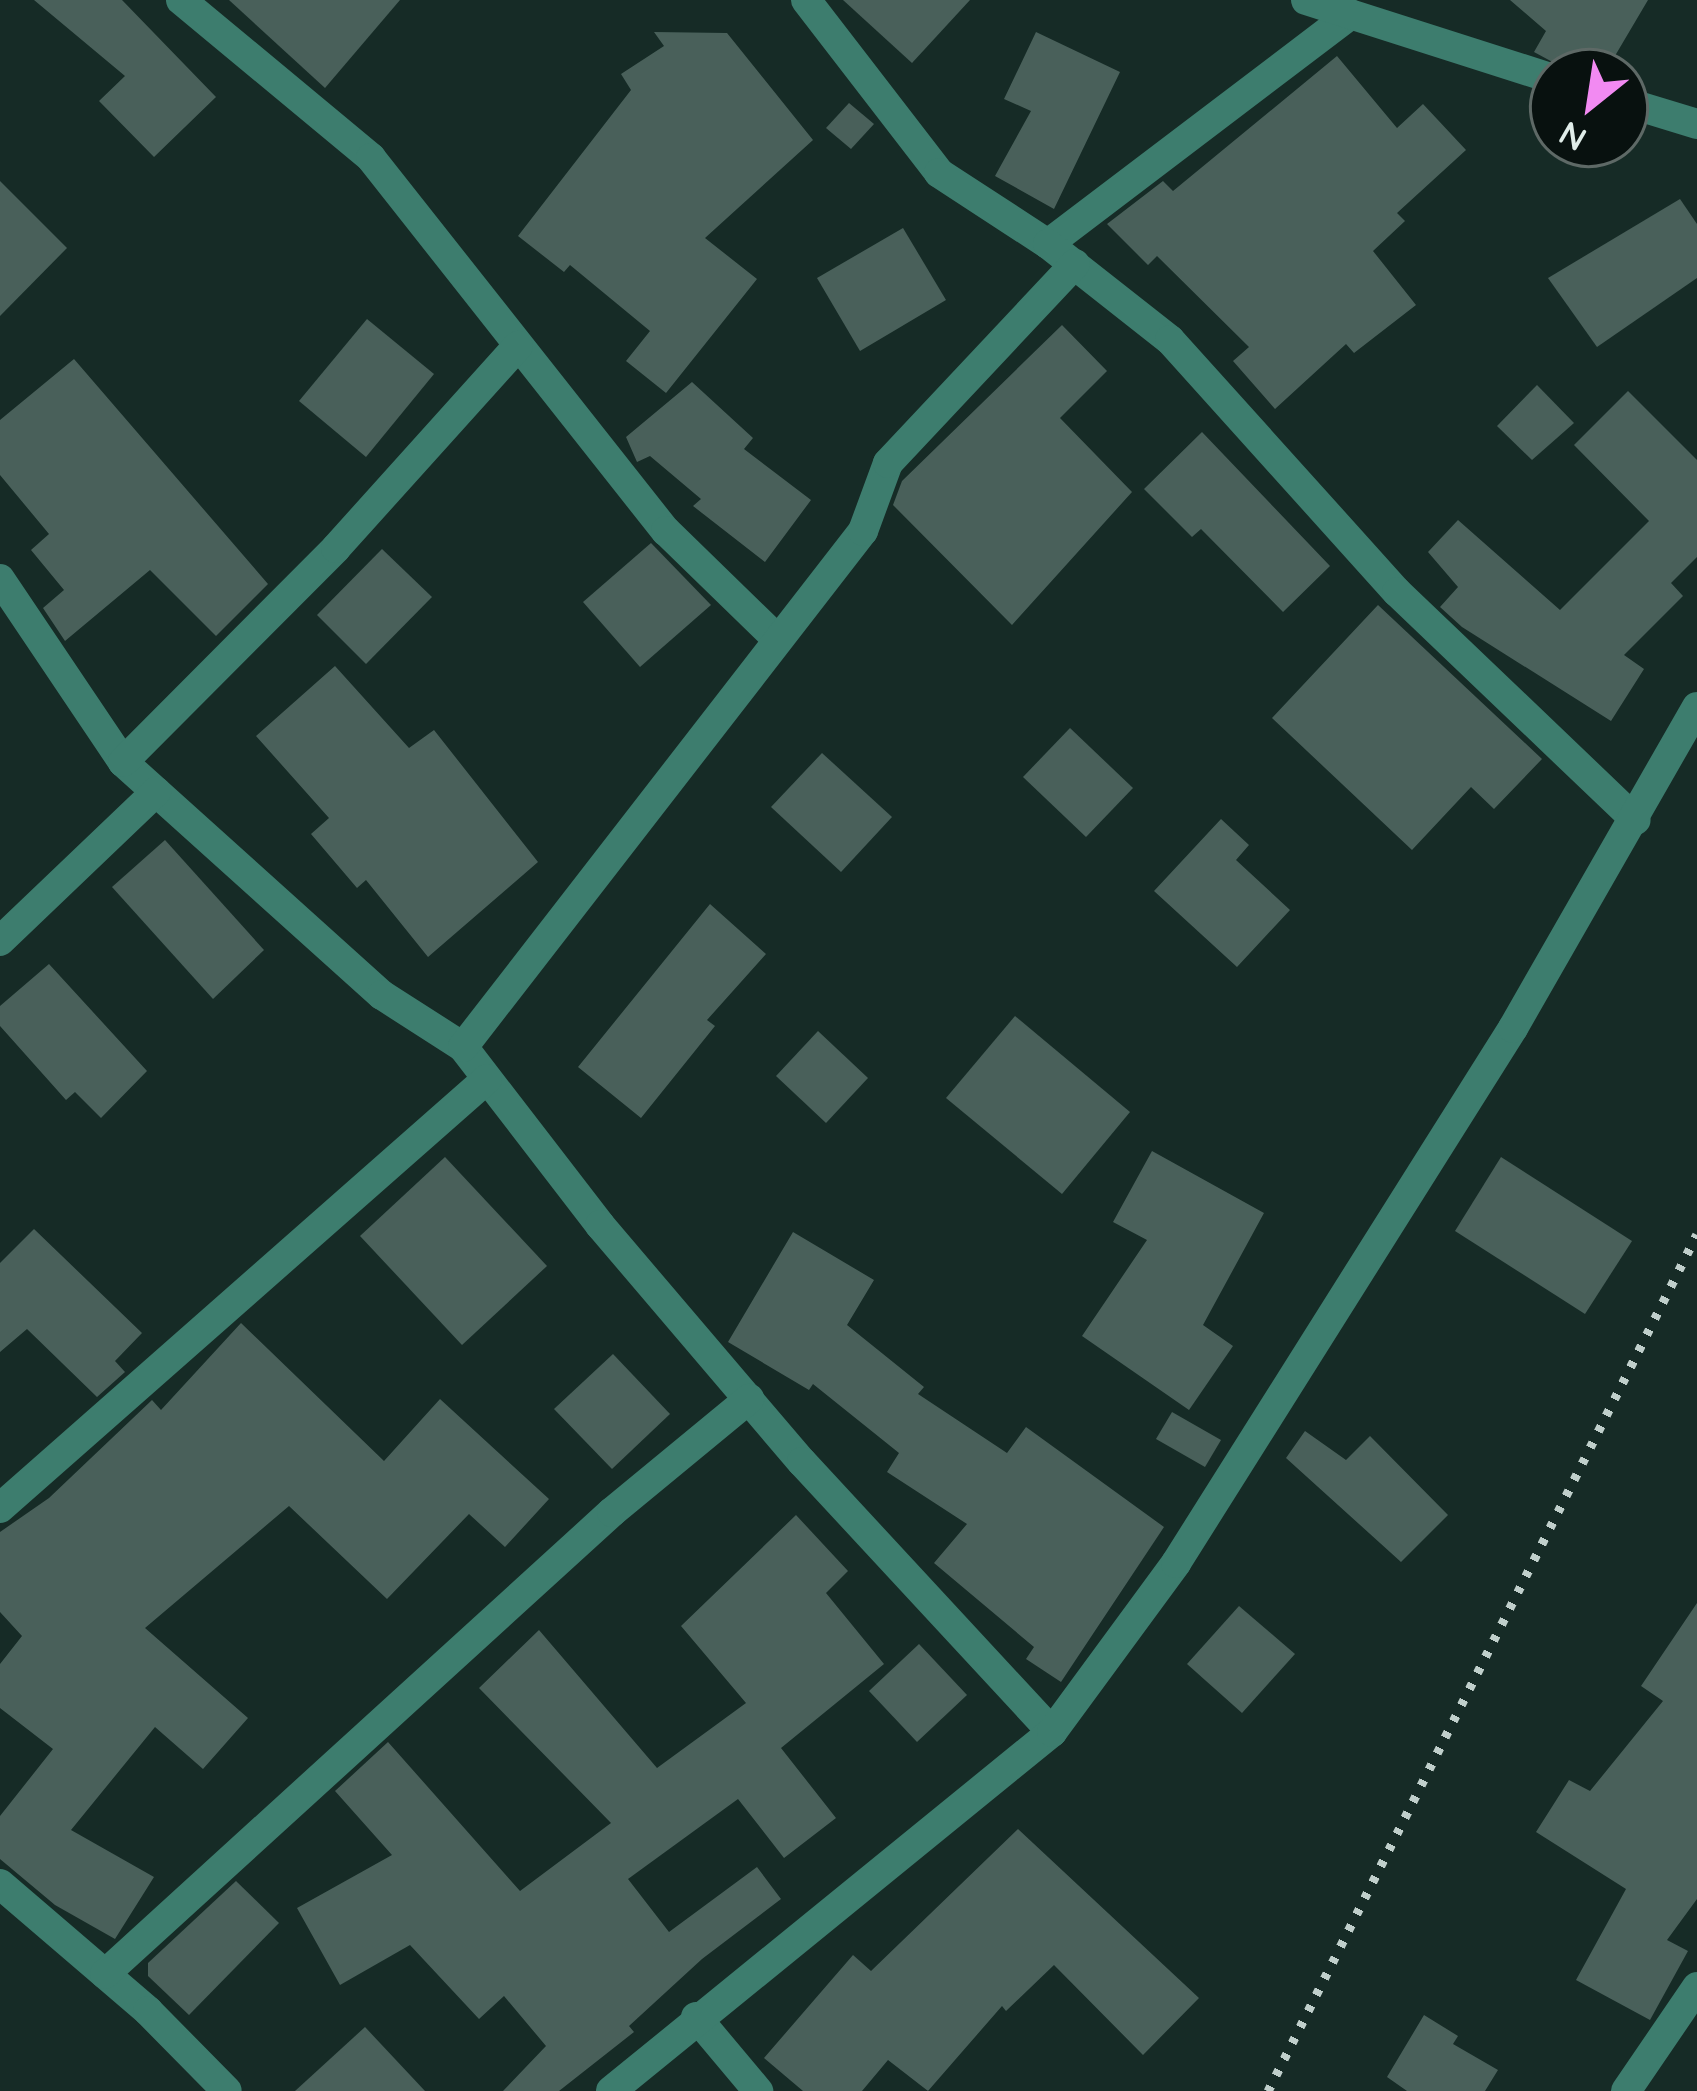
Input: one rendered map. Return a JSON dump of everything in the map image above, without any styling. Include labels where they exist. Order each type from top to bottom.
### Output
[{"type":"street","points":[[181,0],[371,158],[666,531],[778,640]]},
{"type":"street","points":[[806,0],[939,173],[1076,264],[1170,340],[1397,592],[1636,820]]},
{"type":"street","points":[[1306,0],[1529,71]]},
{"type":"street","points":[[1048,244],[1352,14]]},
{"type":"street","points":[[1649,109],[1697,124]]},
{"type":"street","points":[[463,1047],[863,530],[888,464],[1076,264]]},
{"type":"street","points":[[124,762],[336,548],[518,346]]},
{"type":"street","points":[[0,579],[124,762],[382,995],[463,1047],[748,1399],[1052,1732]]},
{"type":"street","points":[[611,2091],[696,2017],[1052,1732],[1176,1563],[1636,820],[1697,706]]},
{"type":"street","points":[[0,941],[156,792]]},
{"type":"street","points":[[0,1508],[487,1079]]},
{"type":"street","points":[[105,1974],[612,1512],[748,1399]]},
{"type":"street","points":[[0,1884],[105,1974],[227,2091]]},
{"type":"street","points":[[1626,2091],[1697,1987]]},
{"type":"street","points":[[696,2017],[758,2091]]},
{"type":"building","points":[[34,0],[122,0],[216,97],[154,157],[99,101],[125,76]]},
{"type":"building","points":[[229,0],[400,0],[325,88]]},
{"type":"building","points":[[843,0],[970,0],[912,63]]},
{"type":"building","points":[[1510,0],[1648,0],[1620,48],[1536,48],[1546,31]]},
{"type":"building","points":[[654,32],[727,33],[813,140],[705,238],[757,279],[666,393],[626,361],[650,331],[570,265],[564,272],[518,236],[631,90],[621,74],[664,46]]},
{"type":"building","points":[[1036,32],[1120,72],[1054,209],[995,176],[1031,111],[1004,99]]},
{"type":"building","points":[[1337,56],[1397,128],[1423,104],[1466,150],[1397,213],[1405,221],[1373,251],[1416,305],[1354,353],[1346,344],[1275,409],[1233,361],[1249,347],[1157,256],[1148,265],[1107,224],[1163,181],[1173,191]]},
{"type":"building","points":[[849,103],[874,124],[851,149],[826,128]]},
{"type":"building","points":[[0,181],[67,248],[0,316]]},
{"type":"building","points":[[1680,199],[1697,224],[1697,278],[1597,347],[1548,278]]},
{"type":"building","points":[[903,228],[946,300],[860,351],[817,278]]},
{"type":"building","points":[[367,319],[434,374],[366,457],[299,401]]},
{"type":"building","points":[[1062,325],[1107,371],[1060,418],[1132,492],[1012,625],[893,505],[902,481]]},
{"type":"building","points":[[74,359],[268,584],[216,636],[150,570],[65,641],[43,608],[64,590],[31,550],[49,534],[0,475],[0,420]]},
{"type":"building","points":[[692,382],[753,438],[744,449],[811,500],[765,562],[693,506],[701,499],[650,456],[637,462],[626,437]]},
{"type":"building","points":[[1537,385],[1574,423],[1532,460],[1497,426]]},
{"type":"building","points":[[1628,391],[1697,460],[1697,557],[1671,583],[1683,596],[1624,655],[1644,669],[1611,721],[1462,627],[1440,607],[1458,587],[1428,552],[1458,520],[1560,610],[1649,521],[1574,445]]},
{"type":"building","points":[[1202,432],[1330,566],[1283,612],[1201,529],[1192,537],[1144,489]]},
{"type":"building","points":[[651,543],[711,605],[640,667],[583,602]]},
{"type":"building","points":[[382,549],[432,597],[366,664],[317,615]]},
{"type":"building","points":[[1378,605],[1542,759],[1494,809],[1471,787],[1412,850],[1272,718]]},
{"type":"building","points":[[335,666],[409,748],[434,730],[538,862],[428,957],[366,880],[357,888],[311,834],[329,818],[256,736]]},
{"type":"building","points":[[1070,728],[1133,788],[1086,837],[1023,777]]},
{"type":"building","points":[[822,753],[892,817],[841,872],[771,807]]},
{"type":"building","points":[[1221,819],[1249,845],[1236,860],[1290,910],[1237,967],[1154,891]]},
{"type":"building","points":[[165,840],[264,950],[213,999],[112,887]]},
{"type":"building","points":[[710,904],[766,954],[707,1020],[715,1026],[641,1118],[578,1067]]},
{"type":"building","points":[[49,964],[147,1071],[101,1118],[75,1092],[66,1100],[0,1026],[0,1006]]},
{"type":"building","points":[[1015,1016],[1130,1112],[1062,1194],[946,1098]]},
{"type":"building","points":[[818,1031],[868,1078],[826,1123],[776,1076]]},
{"type":"building","points":[[1152,1151],[1264,1213],[1203,1325],[1233,1346],[1189,1410],[1082,1336],[1147,1240],[1113,1222]]},
{"type":"building","points":[[445,1157],[547,1266],[462,1345],[360,1236]]},
{"type":"building","points":[[1501,1157],[1632,1241],[1585,1314],[1455,1231]]},
{"type":"building","points":[[34,1229],[142,1333],[115,1361],[125,1372],[97,1397],[27,1329],[0,1352],[0,1263]]},
{"type":"building","points":[[793,1232],[874,1280],[847,1325],[924,1387],[918,1394],[1007,1453],[1026,1427],[1164,1527],[1061,1682],[1026,1659],[1034,1647],[934,1563],[967,1524],[887,1472],[899,1453],[813,1384],[809,1390],[728,1342]]},
{"type":"building","points":[[241,1323],[384,1461],[440,1399],[549,1499],[505,1547],[469,1514],[387,1599],[289,1506],[145,1628],[248,1718],[203,1769],[155,1727],[71,1830],[154,1877],[115,1939],[55,1905],[0,1859],[0,1816],[53,1749],[0,1708],[0,1664],[22,1636],[0,1612],[0,1532],[49,1498],[152,1400],[161,1410]]},
{"type":"building","points":[[613,1354],[670,1414],[612,1469],[554,1409]]},
{"type":"building","points":[[1172,1412],[1221,1440],[1205,1467],[1156,1439]]},
{"type":"building","points":[[1305,1431],[1346,1460],[1370,1436],[1448,1515],[1401,1562],[1286,1458]]},
{"type":"building","points":[[796,1515],[848,1571],[826,1593],[884,1664],[781,1748],[836,1818],[784,1858],[738,1799],[628,1879],[669,1932],[757,1867],[781,1899],[702,1959],[629,2026],[634,2032],[559,2091],[503,2091],[546,2046],[504,1996],[479,2019],[410,1945],[340,1985],[297,1908],[392,1855],[335,1791],[388,1742],[520,1891],[611,1823],[479,1688],[539,1630],[657,1768],[746,1703],[681,1626]]},
{"type":"building","points":[[1697,1603],[1697,1899],[1667,1940],[1688,1951],[1650,2020],[1576,1980],[1626,1889],[1536,1832],[1569,1780],[1590,1791],[1663,1701],[1641,1686]]},
{"type":"building","points":[[1239,1606],[1295,1654],[1242,1713],[1187,1664]]},
{"type":"building","points":[[919,1644],[967,1695],[917,1742],[869,1691]]},
{"type":"building","points":[[1018,1829],[1199,1998],[1143,2055],[1054,1965],[1006,2011],[1002,2006],[928,2091],[888,2060],[862,2091],[803,2091],[764,2058],[853,1955],[871,1971]]},
{"type":"building","points":[[236,1881],[279,1923],[189,2015],[148,1976],[148,1963]]},
{"type":"building","points":[[1424,2015],[1458,2036],[1453,2044],[1498,2070],[1485,2091],[1407,2091],[1387,2077]]},
{"type":"building","points":[[365,2027],[425,2091],[295,2091]]},
{"type":"railway","points":[[1268,2091],[1697,1234]]}]
